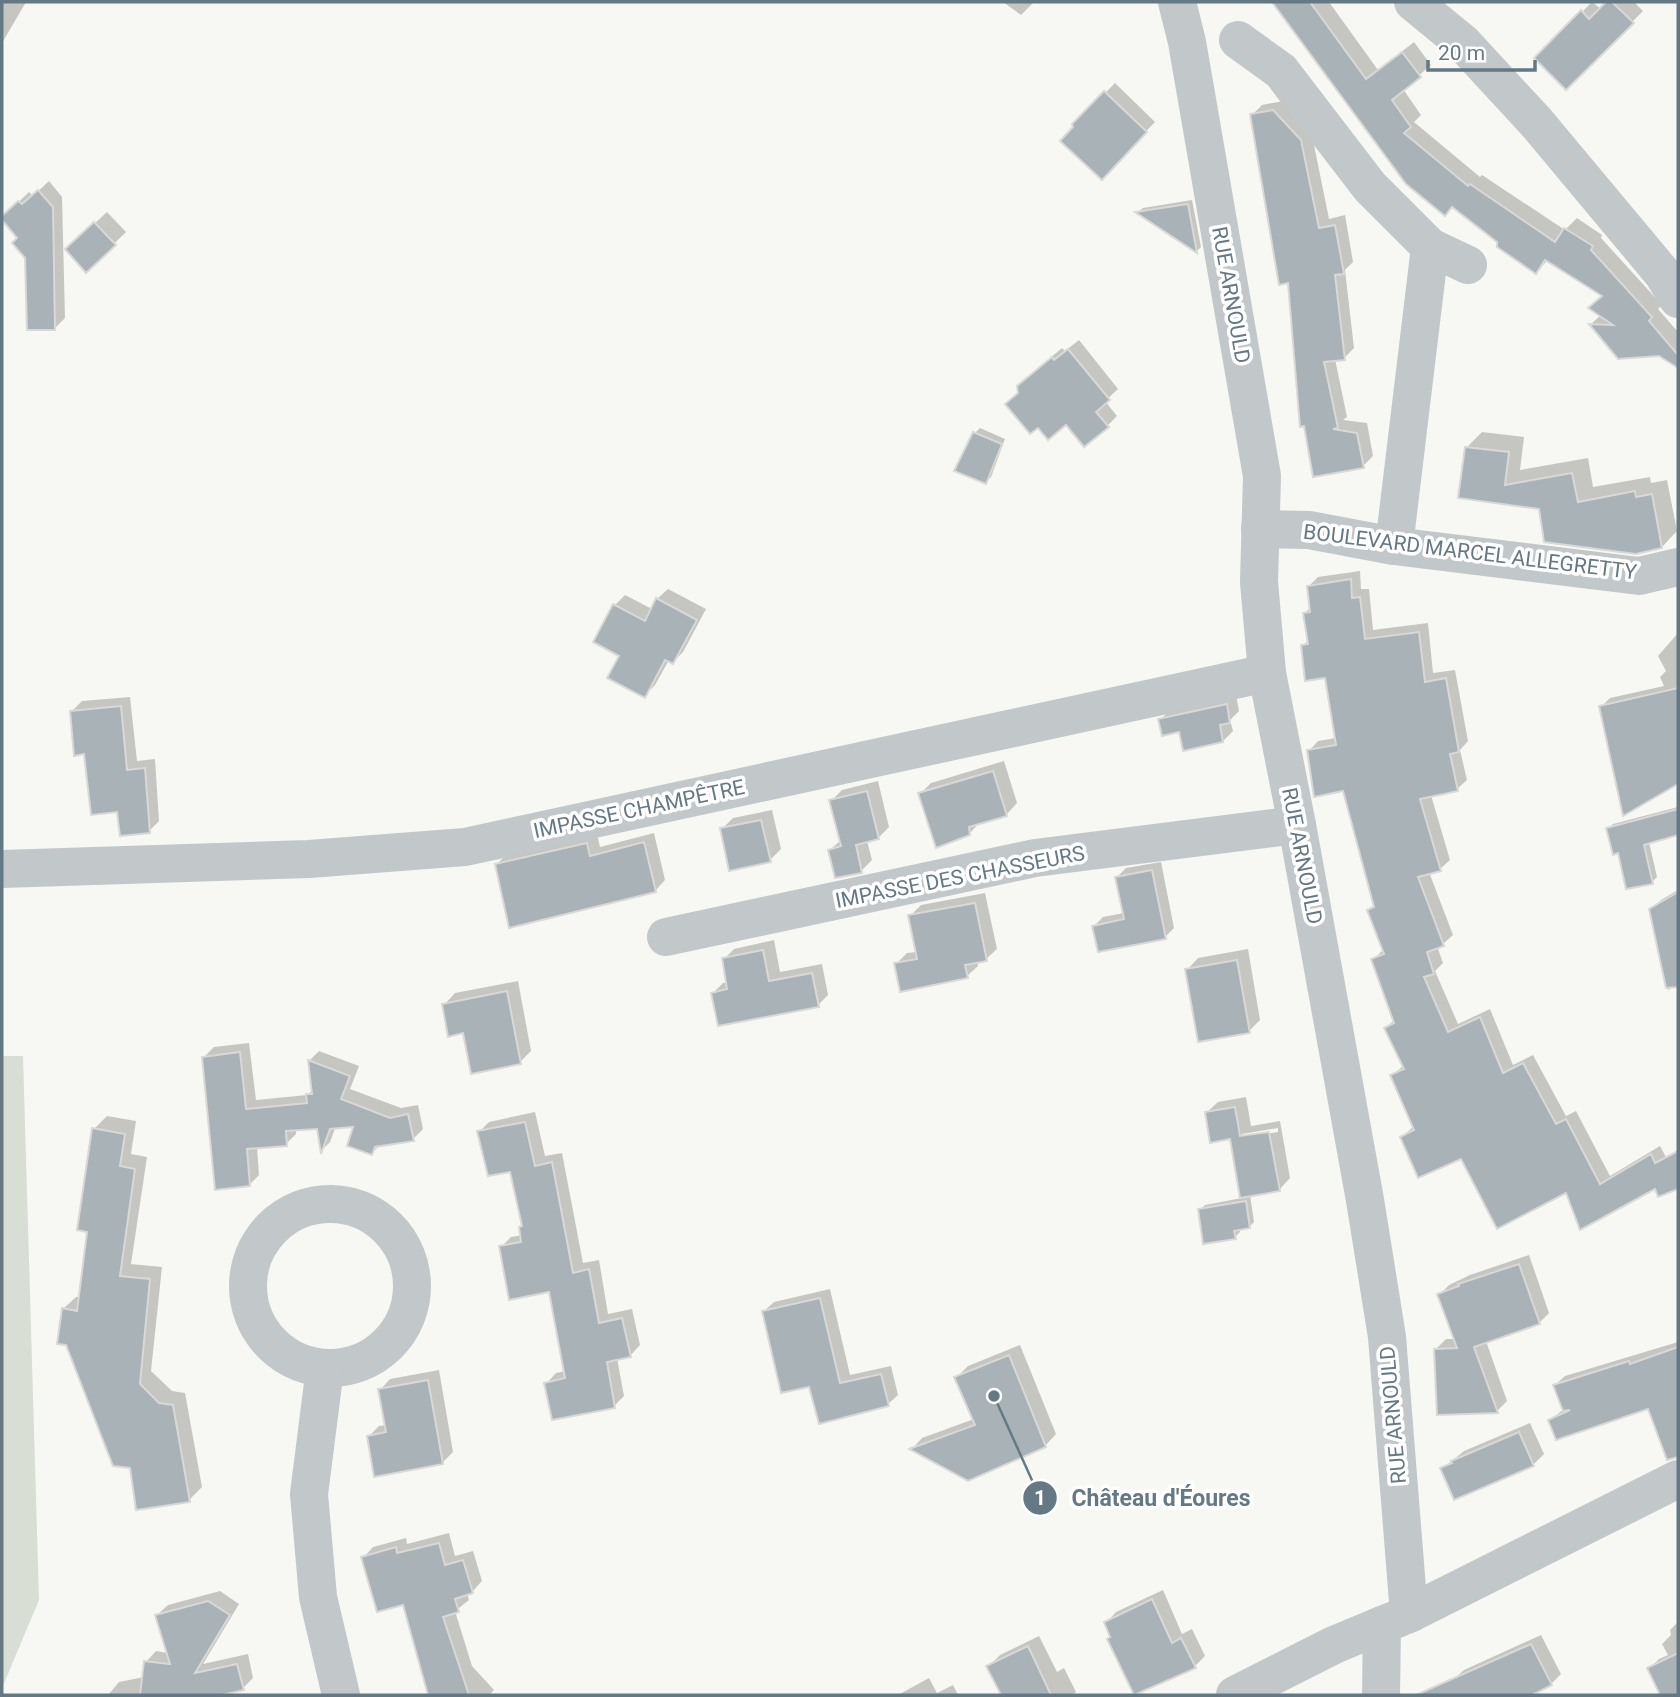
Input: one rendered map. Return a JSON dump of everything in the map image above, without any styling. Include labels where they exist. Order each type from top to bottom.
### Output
[{"type":"street","name":"RUE ARNOULD","points":[[1177,2],[1189,55],[1262,476],[1259,582],[1267,673],[1363,1186],[1387,1337],[1395,1620],[1381,1695]]},
{"type":"street","points":[[1413,2],[1463,43],[1536,122],[1663,274],[1678,299]]},
{"type":"street","points":[[1238,40],[1281,71],[1370,187],[1430,247],[1468,265]]},
{"type":"street","points":[[1394,546],[1430,247]]},
{"type":"street","name":"BOULEVARD MARCEL ALLEGRETTY","points":[[1260,529],[1309,530],[1394,546],[1639,576],[1678,567]]},
{"type":"street","name":"IMPASSE CHAMPÊTRE","points":[[2,869],[309,859],[466,847],[1267,673]]},
{"type":"street","name":"IMPASSE DES CHASSEURS","points":[[666,937],[1035,858],[1297,825]]},
{"type":"street","points":[[335,1203],[363,1210],[387,1226],[404,1249],[412,1277],[410,1306],[398,1332],[379,1352],[353,1365],[325,1368],[297,1361],[273,1345],[256,1322],[248,1294],[250,1266],[261,1240],[281,1219],[307,1206],[335,1203]]},
{"type":"street","points":[[325,1368],[309,1494],[318,1597],[341,1695]]},
{"type":"street","points":[[1235,1695],[1334,1646],[1395,1620],[1678,1479]]},
{"type":"shaded area","points":[[2,1056],[23,1056],[39,1600],[2,1688]]},
{"type":"building","points":[[1272,2],[1310,2],[1366,79],[1402,52],[1421,77],[1392,100],[1411,127],[1404,133],[1468,186],[1470,184],[1555,242],[1564,228],[1593,246],[1591,250],[1652,317],[1649,321],[1678,355],[1678,368],[1659,356],[1618,359],[1589,324],[1613,325],[1588,308],[1602,296],[1545,260],[1536,274],[1497,247],[1497,242],[1452,207],[1445,216],[1406,184]]},
{"type":"building","points":[[1606,2],[1612,2],[1634,23],[1566,90],[1534,58],[1581,10],[1589,19]]},
{"type":"building","points":[[1104,91],[1147,132],[1102,180],[1060,141],[1073,127],[1072,124]]},
{"type":"building","points":[[1273,110],[1301,140],[1319,228],[1335,225],[1344,274],[1335,275],[1345,360],[1324,362],[1338,428],[1333,429],[1357,433],[1364,468],[1313,477],[1304,426],[1300,427],[1288,283],[1279,285],[1250,114]]},
{"type":"building","points":[[38,190],[53,207],[55,330],[27,330],[25,258],[12,243],[17,238],[2,220],[2,216],[18,201],[22,204]]},
{"type":"building","points":[[1188,204],[1197,253],[1135,212]]},
{"type":"building","points":[[94,222],[116,245],[86,273],[65,249]]},
{"type":"building","points":[[1068,349],[1110,400],[1096,412],[1109,427],[1084,447],[1066,425],[1048,440],[1038,428],[1030,434],[1005,404],[1018,393],[1017,386],[1052,357],[1054,360]]},
{"type":"building","points":[[973,432],[1002,444],[986,484],[954,471]]},
{"type":"building","points":[[1465,447],[1509,452],[1505,485],[1572,473],[1578,502],[1635,491],[1636,497],[1652,494],[1662,548],[1636,554],[1544,542],[1539,509],[1458,498]]},
{"type":"building","points":[[1351,579],[1352,598],[1360,597],[1365,639],[1419,632],[1425,682],[1446,678],[1459,752],[1450,754],[1458,791],[1420,799],[1441,871],[1418,877],[1444,946],[1427,952],[1434,974],[1424,977],[1448,1032],[1480,1017],[1503,1073],[1523,1063],[1556,1124],[1566,1119],[1600,1184],[1651,1154],[1655,1163],[1678,1151],[1678,1189],[1658,1197],[1655,1189],[1580,1230],[1566,1193],[1497,1229],[1461,1159],[1418,1178],[1400,1137],[1414,1130],[1390,1075],[1404,1069],[1384,1028],[1394,1023],[1371,959],[1384,954],[1367,910],[1374,907],[1343,791],[1314,797],[1307,750],[1336,745],[1325,678],[1305,681],[1301,645],[1308,644],[1303,613],[1310,612],[1307,586]]},
{"type":"building","points":[[656,598],[697,620],[673,664],[665,660],[645,698],[607,678],[619,656],[593,642],[613,604],[645,621]]},
{"type":"building","points":[[1678,688],[1678,784],[1623,816],[1599,706]]},
{"type":"building","points":[[1227,704],[1230,723],[1220,725],[1223,742],[1183,751],[1179,732],[1162,736],[1158,719]]},
{"type":"building","points":[[121,706],[127,770],[145,768],[150,833],[120,836],[117,812],[91,815],[84,754],[74,756],[70,711]]},
{"type":"building","points":[[993,771],[1007,816],[969,827],[970,835],[936,848],[918,793]]},
{"type":"building","points":[[867,791],[879,839],[856,845],[862,873],[835,878],[828,850],[841,846],[829,800]]},
{"type":"building","points":[[1678,809],[1678,835],[1644,845],[1653,884],[1626,889],[1618,853],[1613,855],[1606,828]]},
{"type":"building","points":[[761,820],[771,862],[729,871],[720,828]]},
{"type":"building","points":[[644,842],[656,892],[509,928],[495,864],[587,843],[590,856]]},
{"type":"building","points":[[1152,870],[1166,939],[1098,952],[1092,926],[1124,919],[1115,877]]},
{"type":"building","points":[[1678,892],[1678,987],[1666,988],[1649,909]]},
{"type":"building","points":[[975,903],[987,961],[965,965],[968,978],[900,992],[894,963],[917,959],[908,915]]},
{"type":"building","points":[[763,950],[769,981],[812,973],[819,1007],[718,1026],[711,993],[727,989],[722,958]]},
{"type":"building","points":[[1237,960],[1250,1033],[1198,1042],[1185,969]]},
{"type":"building","points":[[507,991],[521,1064],[471,1074],[463,1033],[448,1037],[442,1004]]},
{"type":"building","points":[[240,1052],[246,1109],[307,1103],[306,1094],[312,1094],[308,1060],[350,1076],[341,1099],[390,1118],[408,1114],[414,1141],[375,1147],[372,1155],[347,1146],[353,1127],[330,1129],[321,1154],[317,1129],[286,1131],[287,1146],[247,1149],[250,1186],[215,1190],[202,1057]]},
{"type":"building","points":[[1235,1107],[1240,1136],[1269,1132],[1280,1191],[1240,1198],[1230,1139],[1210,1143],[1205,1112]]},
{"type":"building","points":[[525,1122],[535,1166],[552,1162],[573,1273],[589,1269],[599,1323],[622,1318],[631,1357],[607,1362],[615,1408],[552,1420],[544,1383],[565,1378],[549,1292],[509,1300],[499,1246],[521,1242],[519,1227],[522,1226],[510,1172],[488,1176],[477,1131]]},
{"type":"building","points":[[92,1128],[125,1134],[120,1166],[135,1169],[120,1276],[150,1279],[140,1384],[159,1403],[173,1405],[190,1502],[136,1510],[130,1468],[113,1466],[66,1345],[57,1344],[62,1308],[77,1311],[87,1232],[77,1230]]},
{"type":"building","points":[[1246,1201],[1250,1228],[1234,1231],[1236,1239],[1203,1244],[1198,1209]]},
{"type":"building","points":[[1519,1264],[1540,1324],[1474,1347],[1498,1413],[1437,1415],[1434,1349],[1457,1348],[1437,1294],[1459,1286],[1458,1284]]},
{"type":"building","points":[[820,1298],[840,1383],[881,1374],[889,1406],[819,1424],[809,1387],[781,1393],[762,1311]]},
{"type":"building","points":[[1678,1347],[1678,1457],[1667,1460],[1648,1409],[1556,1440],[1548,1420],[1570,1410],[1563,1411],[1553,1385],[1629,1361],[1630,1364]]},
{"type":"building","points":[[1009,1355],[1046,1447],[968,1481],[909,1449],[975,1425],[954,1377]]},
{"type":"building","points":[[428,1380],[443,1464],[374,1477],[367,1436],[386,1432],[378,1389]]},
{"type":"building","points":[[1519,1432],[1534,1466],[1454,1500],[1440,1468]]},
{"type":"building","points":[[439,1543],[445,1565],[463,1560],[473,1593],[455,1599],[459,1612],[443,1617],[469,1695],[428,1695],[403,1605],[377,1612],[361,1557],[396,1547],[397,1553]]},
{"type":"building","points":[[1152,1599],[1172,1643],[1181,1638],[1196,1668],[1134,1695],[1107,1639],[1110,1637],[1104,1622]]},
{"type":"building","points":[[208,1601],[230,1615],[195,1673],[237,1664],[244,1690],[222,1695],[140,1695],[144,1661],[170,1664],[155,1615]]},
{"type":"building","points":[[1531,1644],[1552,1685],[1532,1695],[1416,1695]]},
{"type":"building","points":[[1028,1646],[1051,1695],[1001,1695],[986,1666]]},
{"type":"building","points":[[1678,1653],[1678,1695],[1660,1695],[1647,1668]]},
{"type":"place","name":"Château d'Éoures","points":[[994,1396]]}]
